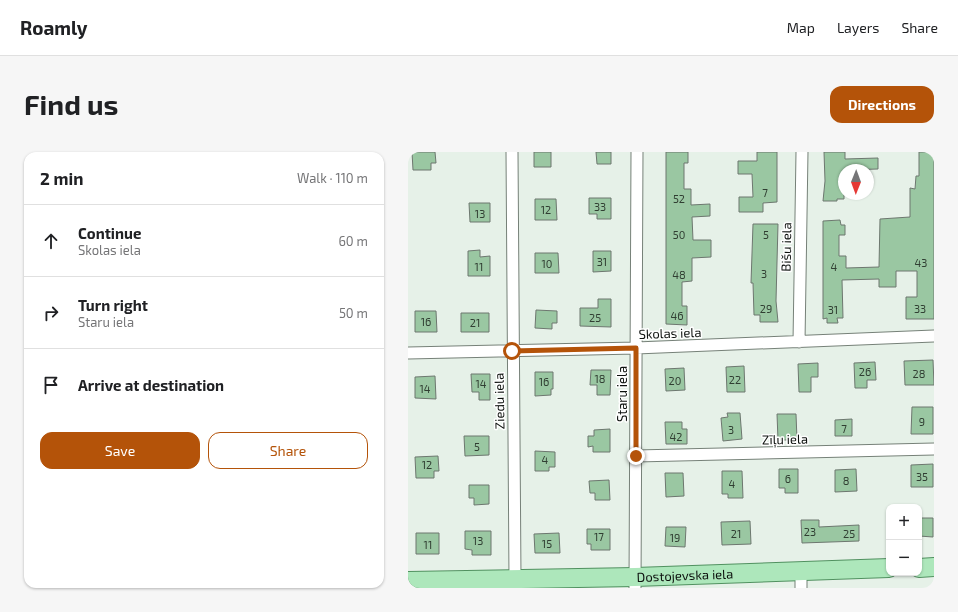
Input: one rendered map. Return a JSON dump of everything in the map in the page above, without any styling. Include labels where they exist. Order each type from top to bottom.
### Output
[{"type":"main road","points":[[922,568],[934,567]]},
{"type":"main road","name":"Dostojevska iela","points":[[408,581],[515,578],[635,582],[801,570],[886,568]]},
{"type":"street","name":"Ziedu iela","points":[[512,152],[512,351],[515,578]]},
{"type":"street","name":"Staru iela","points":[[635,582],[637,152]]},
{"type":"street","name":"Bišu iela","points":[[799,342],[802,152]]},
{"type":"street","name":"Skolas iela","points":[[408,353],[636,348],[934,336]]},
{"type":"street","name":"Zīļu iela","points":[[636,456],[934,449]]},
{"type":"street","points":[[801,570],[801,588]]},
{"type":"building","points":[[412,152],[435,152],[436,163],[431,163],[431,170],[413,170]]},
{"type":"building","points":[[534,152],[551,152],[551,167],[534,167]]},
{"type":"building","points":[[596,152],[611,152],[611,164],[597,164]]},
{"type":"building","points":[[666,152],[688,152],[688,163],[684,163],[684,189],[691,189],[691,205],[710,204],[710,216],[692,217],[693,240],[711,240],[711,257],[692,258],[692,281],[682,282],[682,306],[687,306],[687,325],[666,324]]},
{"type":"building","points":[[757,152],[777,152],[777,202],[763,203],[763,212],[739,212],[739,197],[753,197],[752,174],[738,174],[738,161],[757,161]]},
{"type":"building","points":[[824,152],[845,152],[845,159],[878,158],[878,169],[874,169],[874,164],[838,164],[837,201],[823,201],[825,181]]},
{"type":"building","points":[[919,152],[934,152],[934,319],[906,319],[906,297],[917,297],[917,271],[896,271],[896,287],[879,287],[879,279],[842,280],[843,318],[837,318],[838,323],[827,323],[827,318],[823,319],[823,221],[840,220],[841,225],[845,225],[845,235],[839,235],[839,256],[846,256],[846,268],[879,267],[880,219],[910,217],[910,188],[915,189],[916,176],[919,176]]},
{"type":"building","points":[[589,198],[611,198],[611,219],[597,219],[597,214],[589,214]]},
{"type":"building","points":[[535,199],[556,199],[557,220],[535,220]]},
{"type":"building","points":[[469,203],[490,203],[490,222],[470,222]]},
{"type":"building","points":[[753,224],[778,224],[776,301],[778,322],[760,322],[760,315],[754,315],[753,283],[751,283]]},
{"type":"building","points":[[480,250],[480,257],[490,256],[490,276],[468,276],[468,251]]},
{"type":"building","points":[[593,251],[611,251],[611,271],[593,272]]},
{"type":"building","points":[[535,253],[558,253],[559,273],[535,273]]},
{"type":"building","points":[[598,299],[611,299],[611,327],[580,326],[580,308],[598,308]]},
{"type":"building","points":[[536,310],[557,311],[557,323],[552,323],[552,329],[535,328]]},
{"type":"building","points":[[415,311],[436,311],[437,332],[415,332]]},
{"type":"building","points":[[461,313],[489,313],[489,332],[461,332]]},
{"type":"building","points":[[933,360],[934,385],[905,385],[904,361]]},
{"type":"building","points":[[875,362],[876,380],[867,380],[867,388],[855,388],[854,363]]},
{"type":"building","points":[[818,363],[818,377],[811,377],[811,392],[799,392],[798,364]]},
{"type":"building","points":[[744,366],[745,392],[727,392],[726,367]]},
{"type":"building","points":[[684,368],[685,390],[666,391],[665,369]]},
{"type":"building","points":[[591,370],[611,370],[610,395],[597,395],[597,385],[590,385]]},
{"type":"building","points":[[535,372],[553,372],[553,389],[551,389],[551,395],[535,396]]},
{"type":"building","points":[[471,374],[490,374],[490,400],[479,400],[479,392],[472,392]]},
{"type":"building","points":[[435,376],[436,399],[415,398],[415,377]]},
{"type":"building","points":[[912,407],[933,407],[933,434],[911,434]]},
{"type":"building","points":[[727,413],[740,413],[742,439],[723,441],[721,418],[728,417]]},
{"type":"building","points":[[777,414],[796,414],[797,440],[778,440]]},
{"type":"building","points":[[852,419],[852,436],[835,436],[835,420]]},
{"type":"building","points":[[665,422],[682,422],[682,429],[687,429],[687,444],[666,444]]},
{"type":"building","points":[[610,429],[610,452],[593,452],[593,446],[588,447],[588,436],[594,436],[594,430]]},
{"type":"building","points":[[464,436],[489,436],[489,455],[465,456]]},
{"type":"building","points":[[535,451],[555,452],[555,467],[549,467],[549,471],[535,471]]},
{"type":"building","points":[[438,456],[439,471],[434,471],[434,478],[416,478],[415,457]]},
{"type":"building","points":[[933,464],[933,487],[911,487],[911,465]]},
{"type":"building","points":[[779,469],[798,469],[798,493],[785,493],[785,488],[779,488]]},
{"type":"building","points":[[856,469],[857,491],[835,492],[835,470]]},
{"type":"building","points":[[722,471],[742,471],[743,498],[728,498],[728,494],[722,494]]},
{"type":"building","points":[[665,473],[683,473],[684,496],[666,497]]},
{"type":"building","points":[[609,480],[610,500],[595,500],[595,493],[590,493],[589,481]]},
{"type":"building","points":[[469,485],[489,485],[489,504],[474,505],[474,498],[469,498]]},
{"type":"building","points":[[922,518],[933,518],[933,537],[922,536]]},
{"type":"building","points":[[801,520],[819,520],[819,527],[859,525],[859,541],[802,543]]},
{"type":"building","points":[[750,521],[751,544],[722,545],[721,522]]},
{"type":"building","points":[[666,527],[686,527],[685,547],[665,546]]},
{"type":"building","points":[[587,529],[610,529],[610,550],[591,550],[591,544],[587,544]]},
{"type":"building","points":[[465,531],[491,531],[491,555],[472,555],[472,550],[465,549]]},
{"type":"building","points":[[416,533],[439,533],[439,554],[416,554]]},
{"type":"building","points":[[559,533],[560,553],[535,553],[534,534]]},
{"type":"route","points":[[512,351],[636,348],[636,456]]}]
